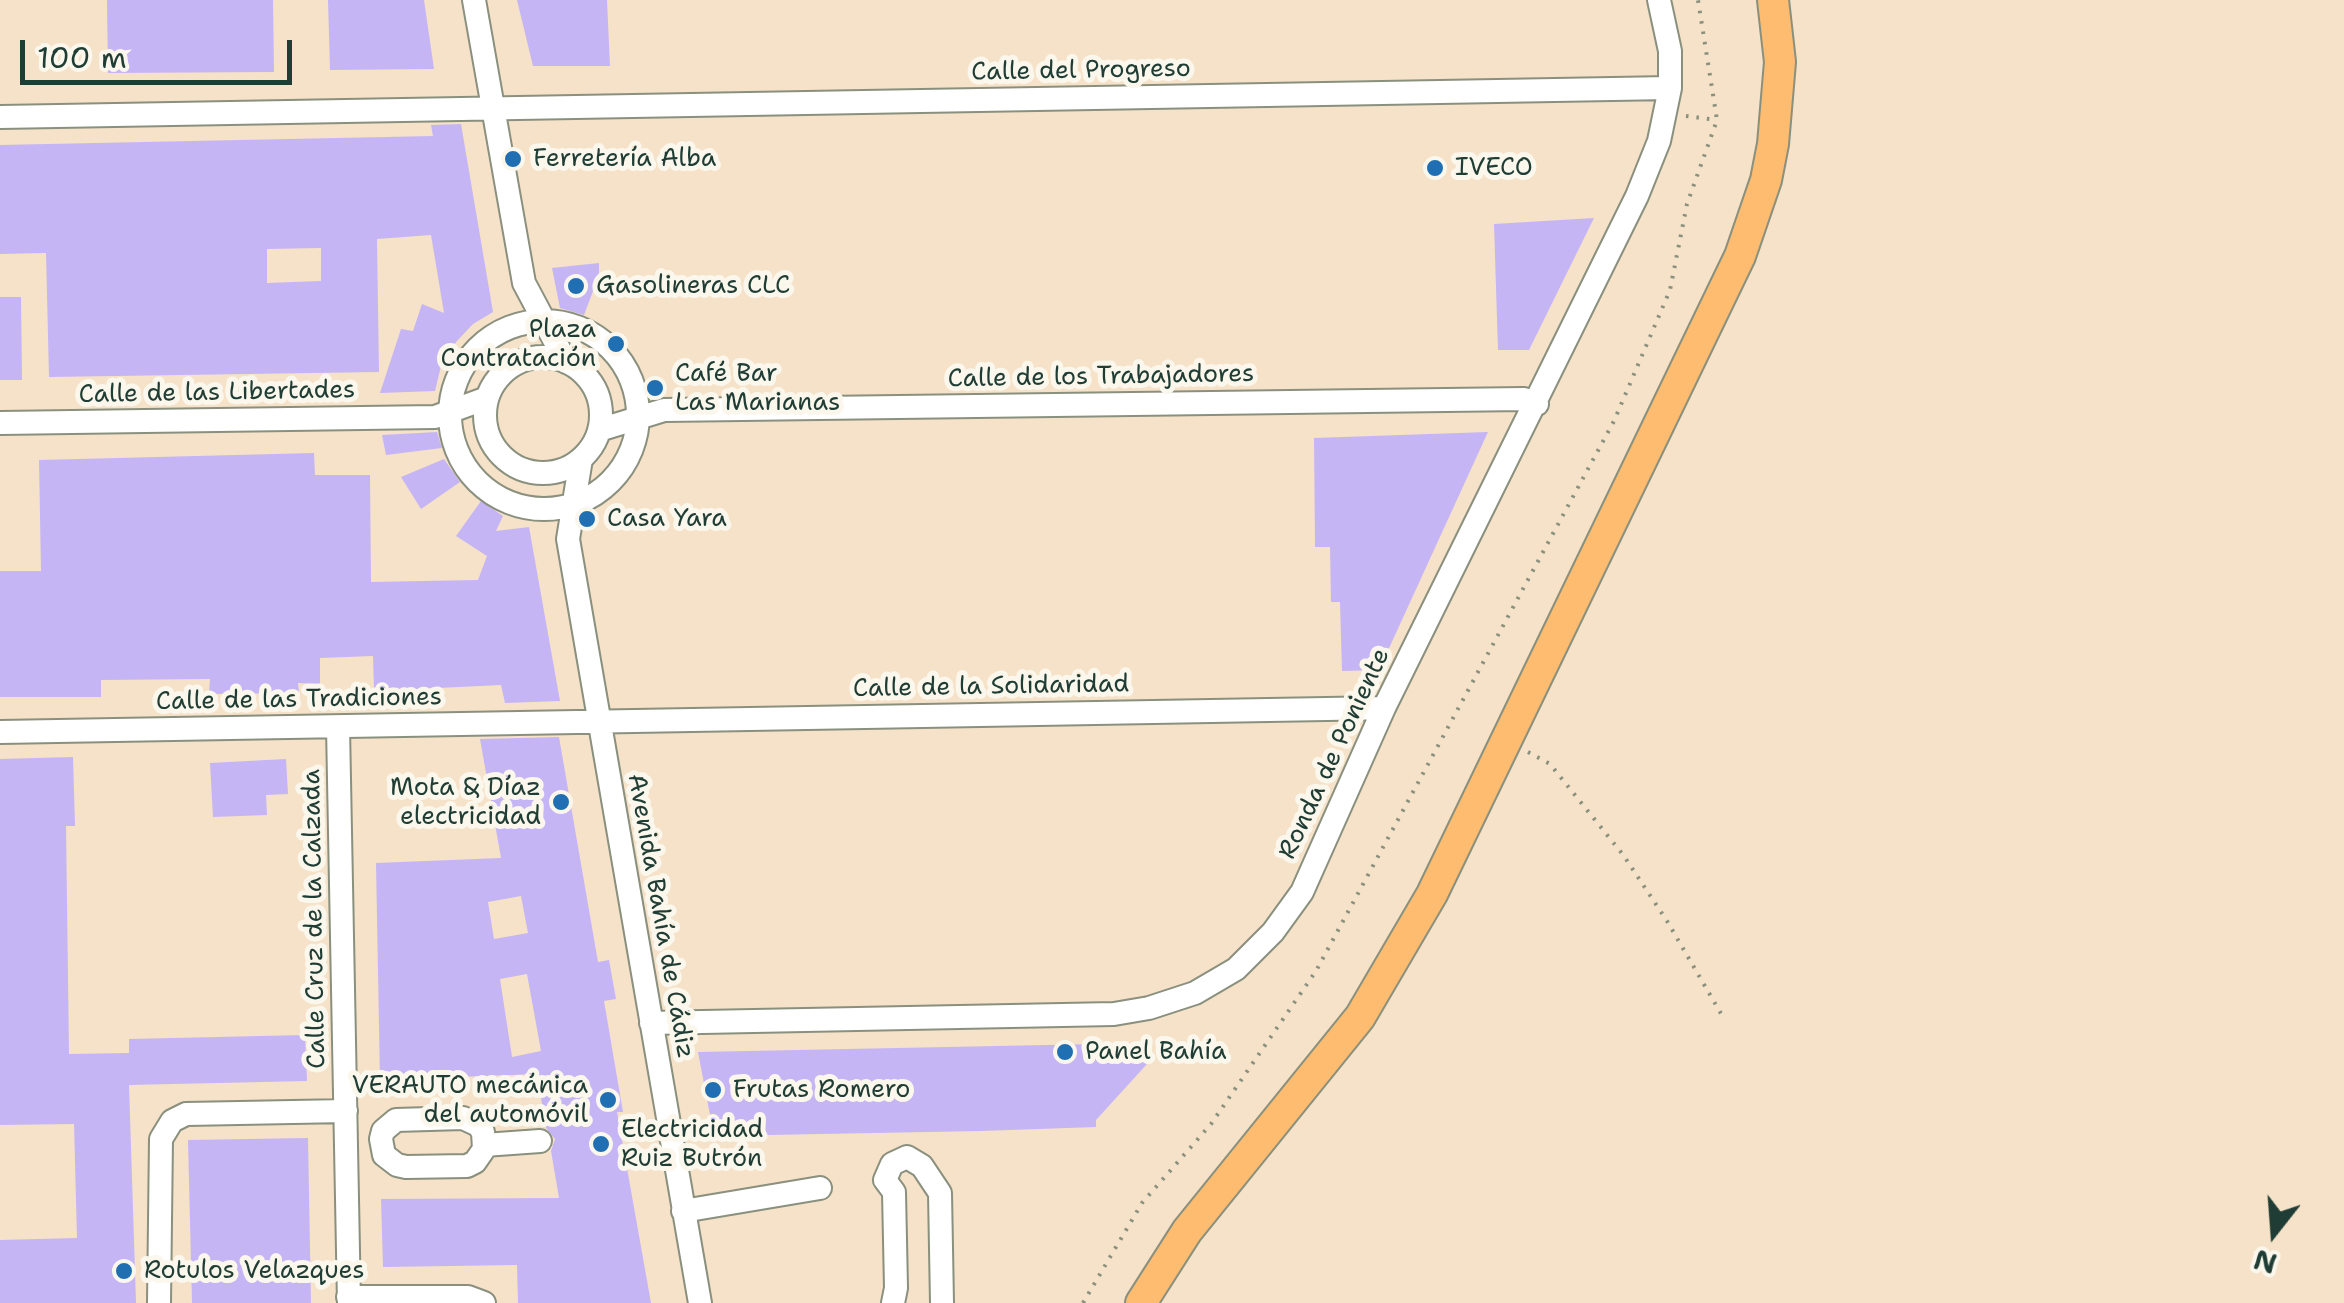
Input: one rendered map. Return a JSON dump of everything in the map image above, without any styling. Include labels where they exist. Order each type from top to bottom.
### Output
[{"type":"main road","points":[[1142,1303],[1188,1231],[1360,1017],[1432,894],[1720,300],[1750,230],[1766,180],[1778,105],[1780,62],[1774,0]]},
{"type":"street","points":[[474,0],[524,283],[566,362]]},
{"type":"street","name":"Ronda de Poniente","points":[[651,1023],[1114,1014],[1195,994],[1236,968],[1273,932],[1302,892],[1384,708],[1637,196],[1659,141],[1670,88],[1670,51],[1659,0]]},
{"type":"street","name":"Calle del Progreso","points":[[0,117],[1670,88]]},
{"type":"street","points":[[509,368],[524,283]]},
{"type":"street","points":[[546,322],[575,327],[601,340],[628,374],[638,409],[634,444],[622,468],[603,489],[575,504],[547,509],[510,502],[486,489],[460,456],[446,418],[456,382],[470,358],[490,339],[514,326],[546,322]]},
{"type":"street","points":[[548,357],[566,362],[594,386],[600,402],[599,430],[592,447],[566,468],[547,472],[513,464],[492,442],[486,425],[487,398],[498,378],[528,358],[548,357]]},
{"type":"street","name":"Calle de los Trabajadores","points":[[594,386],[638,409],[664,410],[1524,400],[1536,404]]},
{"type":"street","name":"Calle de las Libertades","points":[[0,424],[446,418],[487,398]]},
{"type":"street","points":[[599,430],[638,409]]},
{"type":"street","name":"Calle de las Libertades","points":[[446,418],[492,442]]},
{"type":"street","name":"Avenida Bahía de Cádiz","points":[[581,459],[568,539],[700,1303]]},
{"type":"street","name":"Avenida Bahía de Cádiz","points":[[513,464],[568,539]]},
{"type":"street","name":"Calle de la Solidaridad","points":[[598,722],[1384,708]]},
{"type":"street","name":"Calle de las Tradiciones","points":[[0,732],[598,722]]},
{"type":"street","name":"Calle Cruz de la Calzada","points":[[338,727],[348,1300],[468,1296],[484,1303]]},
{"type":"street","points":[[158,1303],[161,1139],[172,1121],[186,1114],[346,1111]]},
{"type":"street","points":[[464,1118],[478,1125],[484,1144],[481,1156],[467,1166],[406,1167],[390,1162],[381,1144],[384,1131],[396,1120],[464,1118]]},
{"type":"street","points":[[484,1144],[540,1141]]},
{"type":"street","points":[[346,1144],[381,1144]]},
{"type":"street","points":[[893,1303],[894,1192],[884,1180],[896,1160],[907,1157],[922,1166],[940,1193],[942,1303]]},
{"type":"street","points":[[683,1212],[820,1188]]},
{"type":"path","points":[[1083,1303],[1142,1203],[1211,1124],[1316,971],[1614,421],[1670,290],[1688,204],[1716,120],[1698,0]]},
{"type":"path","points":[[1665,114],[1716,120]]},
{"type":"path","points":[[1505,743],[1550,764],[1612,840],[1667,921],[1723,1017]]},
{"type":"building","points":[[107,0],[273,0],[274,72],[108,73]]},
{"type":"building","points":[[328,0],[424,0],[434,69],[330,70]]},
{"type":"building","points":[[517,0],[607,0],[610,66],[533,66]]},
{"type":"building","points":[[461,124],[493,312],[473,324],[456,342],[441,366],[435,391],[380,393],[401,329],[413,331],[422,304],[444,313],[431,235],[377,239],[379,372],[49,377],[46,253],[0,254],[0,145],[433,136],[431,125]],"holes":[[[321,248],[321,281],[267,283],[267,249]]]},
{"type":"building","points":[[1594,218],[1529,350],[1498,350],[1494,224]]},
{"type":"building","points":[[599,263],[599,275],[584,315],[560,308],[552,268]]},
{"type":"building","points":[[0,297],[21,297],[22,380],[0,380]]},
{"type":"building","points":[[437,432],[442,448],[386,455],[382,435]]},
{"type":"building","points":[[1488,432],[1379,670],[1342,671],[1340,602],[1331,602],[1330,547],[1315,547],[1314,438]]},
{"type":"building","points":[[314,453],[315,475],[370,475],[371,582],[478,580],[487,556],[456,536],[481,501],[503,516],[496,531],[529,527],[560,701],[505,703],[501,685],[374,691],[373,656],[320,658],[320,684],[298,683],[299,693],[209,694],[210,679],[101,680],[101,697],[0,697],[0,571],[41,571],[39,460]]},
{"type":"building","points":[[444,459],[460,482],[421,509],[401,477]]},
{"type":"building","points":[[559,737],[598,962],[609,960],[616,999],[604,1001],[623,1112],[617,1112],[651,1303],[518,1303],[517,1265],[383,1267],[381,1199],[559,1198],[551,1151],[555,1139],[546,1128],[537,1074],[380,1080],[376,863],[501,858],[480,739]],"holes":[[[521,896],[528,933],[494,939],[488,902]],[[527,974],[541,1051],[512,1057],[500,979]]]},
{"type":"building","points":[[73,757],[75,826],[66,826],[69,1054],[129,1053],[129,1039],[305,1035],[307,1081],[129,1085],[136,1303],[0,1303],[0,1240],[77,1238],[74,1124],[0,1125],[0,759]]},
{"type":"building","points":[[286,759],[288,794],[266,795],[267,815],[213,817],[210,763]]},
{"type":"building","points":[[1147,1043],[1147,1064],[1096,1120],[1096,1127],[981,1131],[714,1136],[698,1052]]},
{"type":"building","points":[[308,1138],[311,1303],[192,1303],[188,1140]]},
{"type":"place","name":"Ferretería Alba","points":[[513,159]]},
{"type":"place","name":"IVECO","points":[[1435,168]]},
{"type":"place","name":"Gasolineras CLC","points":[[576,286]]},
{"type":"place","name":"Plaza Contratación","points":[[616,344]]},
{"type":"place","name":"Café Bar Las Marianas","points":[[655,388]]},
{"type":"place","name":"Casa Yara","points":[[587,519]]},
{"type":"place","name":"Mota & Díaz electricidad","points":[[561,802]]},
{"type":"place","name":"Panel Bahía","points":[[1065,1052]]},
{"type":"place","name":"Frutas Romero","points":[[713,1090]]},
{"type":"place","name":"VERAUTO mecánica del automóvil","points":[[608,1100]]},
{"type":"place","name":"Electricidad Ruiz Butrón","points":[[601,1144]]},
{"type":"place","name":"Rotulos Velazques","points":[[124,1271]]}]
